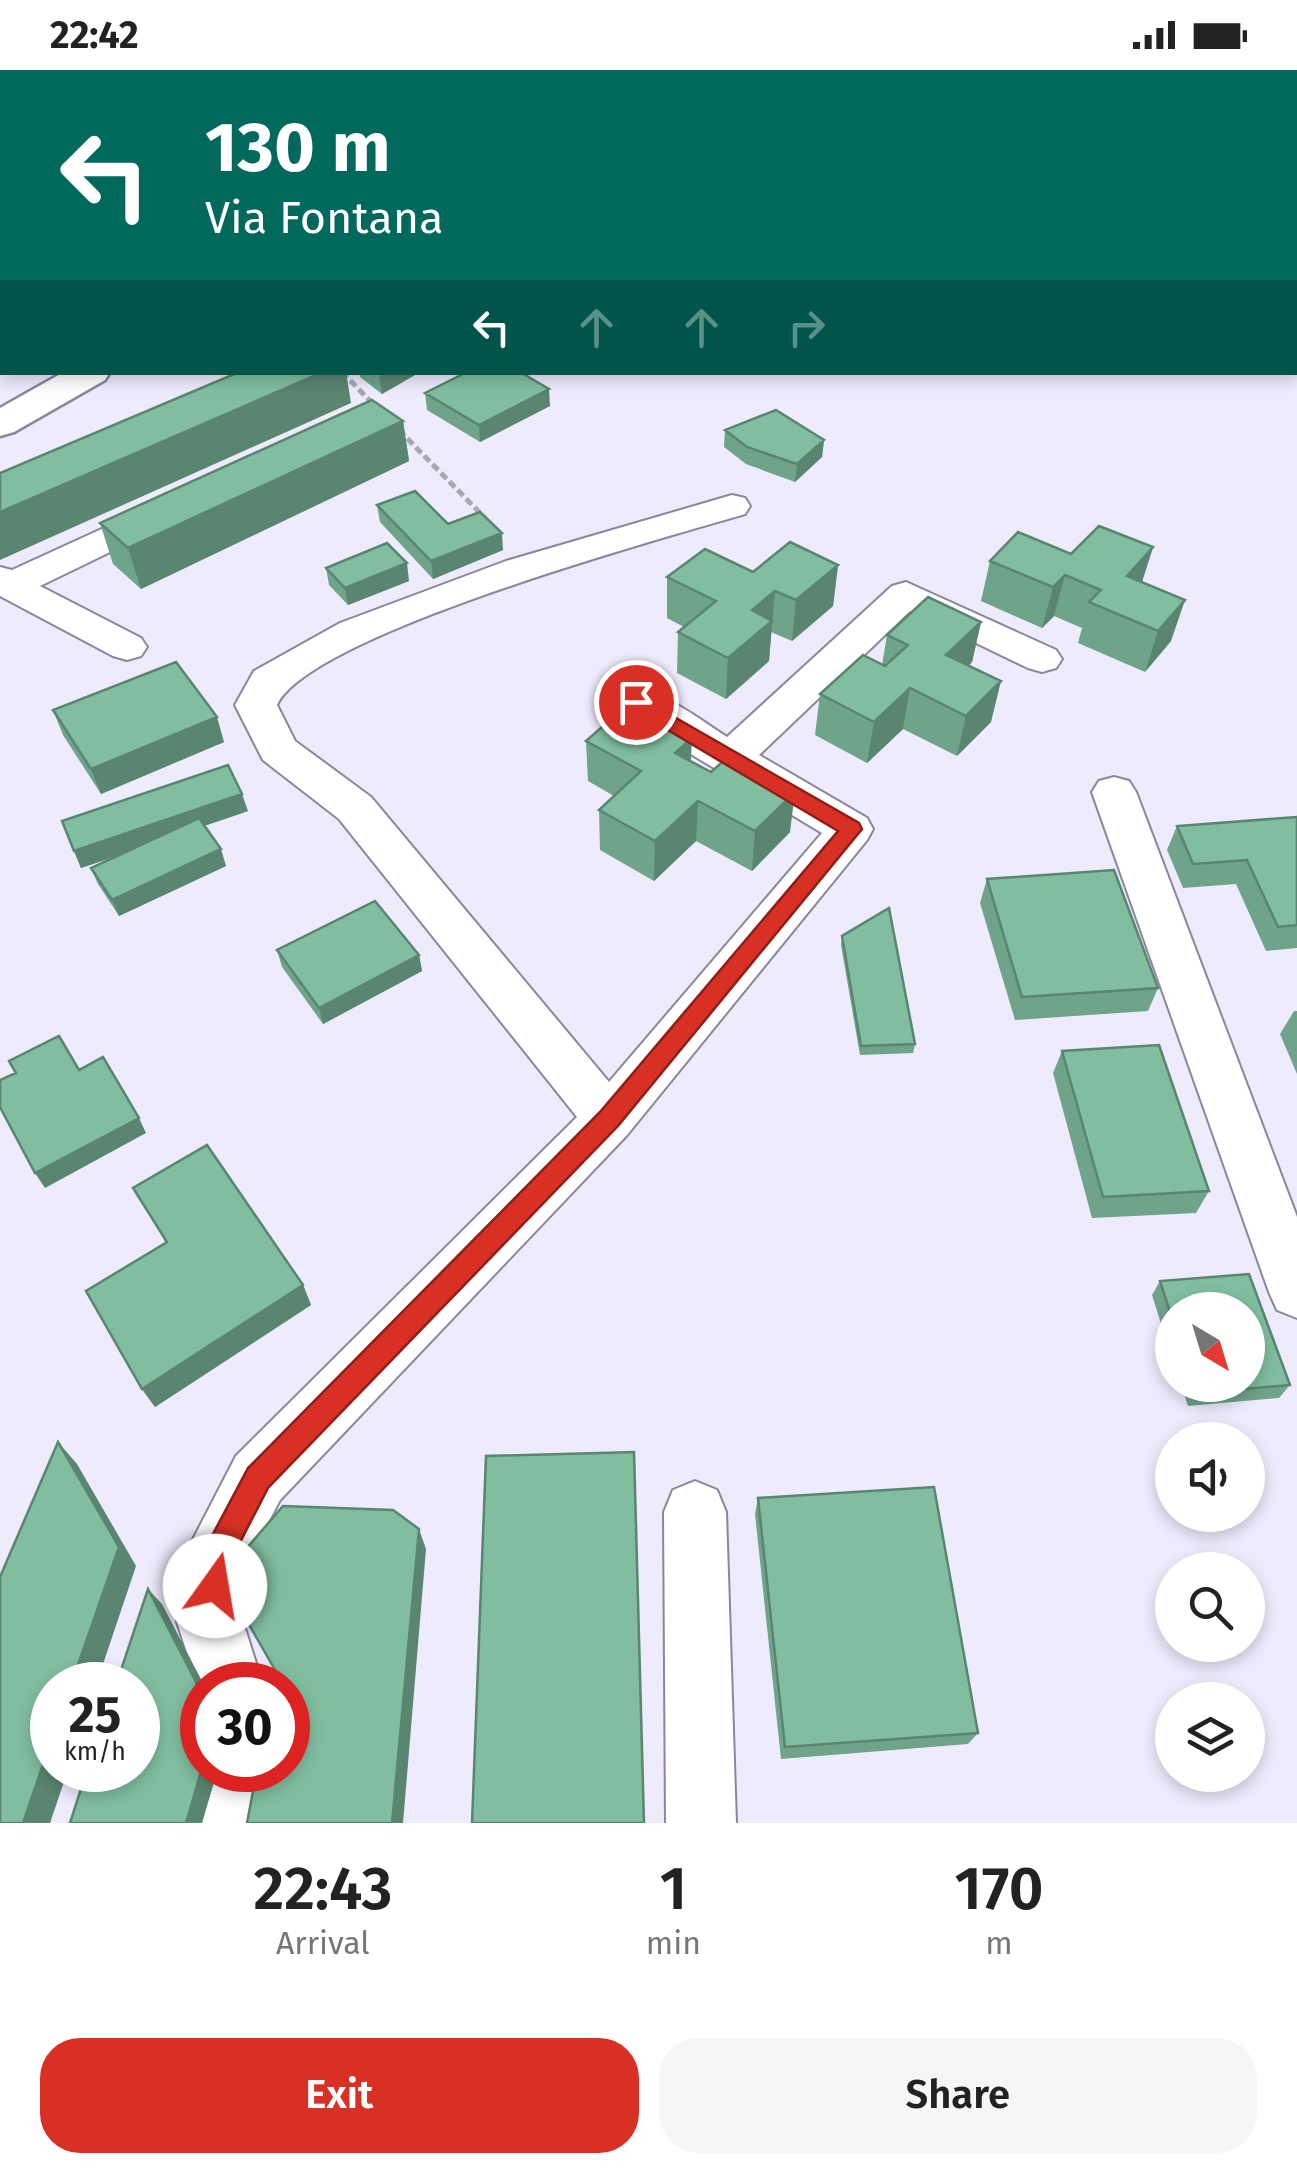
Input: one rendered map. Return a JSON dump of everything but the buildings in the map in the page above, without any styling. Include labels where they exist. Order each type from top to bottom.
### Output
[{"type":"street","points":[[0,424],[87,375]]},
{"type":"street","points":[[5,583],[188,500]]},
{"type":"street","points":[[609,1119],[356,808],[278,750],[256,705],[268,680],[354,632],[532,566],[732,506]]},
{"type":"street","points":[[5,583],[126,647]]},
{"type":"street","points":[[730,758],[906,594],[1042,659]]},
{"type":"street","points":[[223,1662],[210,1622],[220,1549],[258,1478],[609,1119],[851,829],[636,702]]},
{"type":"street","points":[[1114,792],[1286,1229],[1297,1292]]},
{"type":"street","points":[[695,1512],[701,1823]]},
{"type":"street","points":[[228,1823],[236,1792]]},
{"type":"path","points":[[345,375],[383,414]]},
{"type":"path","points":[[396,428],[532,566]]},
{"type":"route","points":[[215,1586],[220,1549],[258,1478],[609,1119],[851,829],[636,702]]}]
